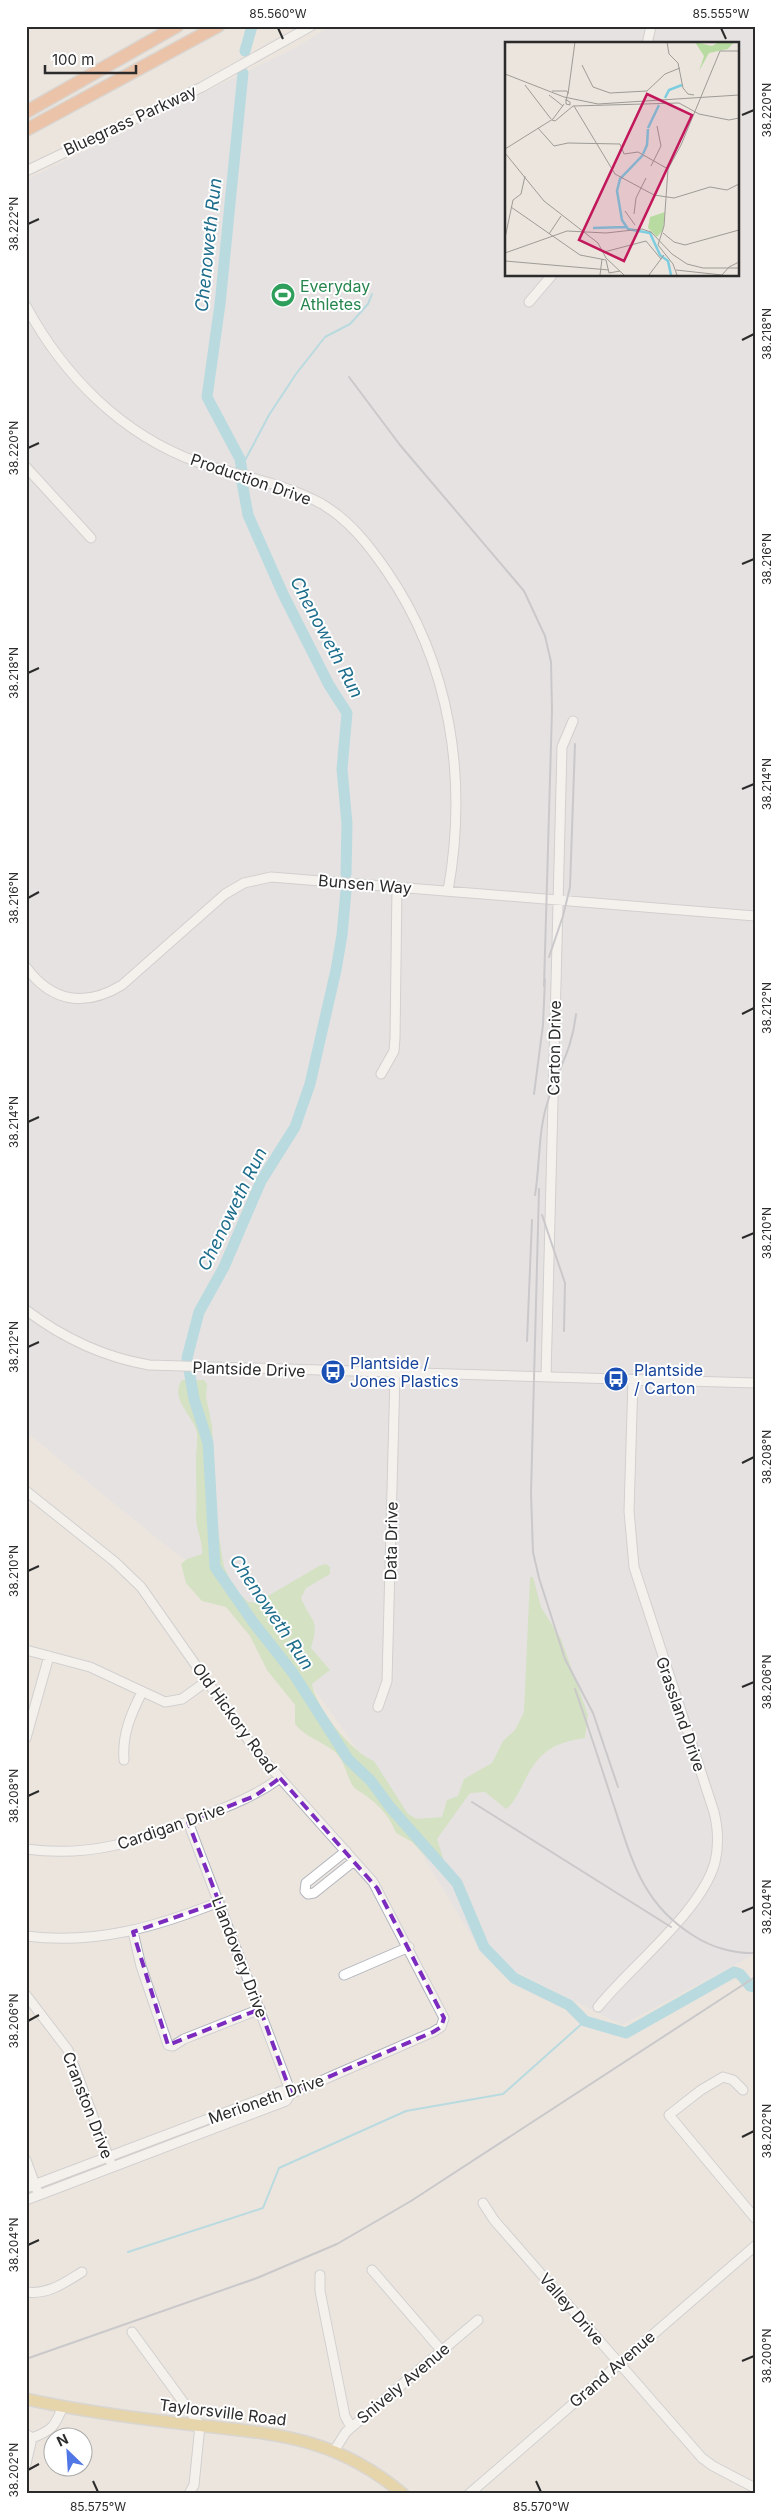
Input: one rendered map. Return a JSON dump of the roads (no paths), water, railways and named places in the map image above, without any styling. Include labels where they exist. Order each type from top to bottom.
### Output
[{"type":"highway","points":[[26,112],[177,26]]},
{"type":"highway","points":[[26,130],[218,26]]},
{"type":"main road","name":"Taylorsville Road","points":[[26,2399],[63,2406],[278,2434],[334,2451],[374,2472],[403,2494]]},
{"type":"street","name":"Bluegrass Parkway","points":[[26,171],[202,87],[311,26]]},
{"type":"street","points":[[648,42],[652,26]]},
{"type":"street","points":[[529,302],[551,276]]},
{"type":"street","name":"Production Drive","points":[[26,306],[48,344],[70,372],[100,403],[137,431],[197,462],[288,490],[320,503],[346,522],[374,553],[400,590],[420,628],[432,656],[446,705],[454,752],[456,796],[448,891]]},
{"type":"street","points":[[26,467],[91,538]]},
{"type":"street","name":"Carton Drive","points":[[546,1378],[562,747],[573,721]]},
{"type":"street","name":"Bunsen Way","points":[[26,968],[41,984],[60,995],[81,999],[97,997],[122,985],[225,894],[244,883],[270,877],[755,916]]},
{"type":"street","points":[[381,1074],[394,1051],[397,887]]},
{"type":"street","name":"Plantside Drive","points":[[26,1310],[58,1332],[102,1353],[135,1363],[172,1367],[755,1383]]},
{"type":"street","name":"Data Drive","points":[[378,1707],[387,1681],[395,1374]]},
{"type":"street","name":"Grassland Drive","points":[[598,2007],[697,1898],[710,1876],[717,1853],[718,1834],[714,1812],[634,1567],[628,1511],[633,1380]]},
{"type":"street","name":"Old Hickory Road","points":[[26,1491],[135,1581],[256,1752],[346,1851],[380,1893],[440,2008],[444,2021]]},
{"type":"street","points":[[26,1650],[90,1667],[165,1702],[173,1702],[207,1681]]},
{"type":"street","points":[[26,1738],[48,1656]]},
{"type":"street","points":[[124,1760],[124,1739],[130,1718],[142,1692]]},
{"type":"street","name":"Cardigan Drive","points":[[26,1849],[61,1852],[107,1848],[135,1841],[255,1796],[280,1778]]},
{"type":"street","name":"Llandovery Drive","points":[[188,1822],[291,2093]]},
{"type":"street","points":[[346,1851],[306,1883],[305,1891],[308,1894],[314,1893],[354,1861]]},
{"type":"street","points":[[26,1936],[67,1939],[133,1932],[175,1920],[219,1902]]},
{"type":"street","points":[[133,1932],[141,1966],[168,2045],[173,2046],[184,2039],[260,2009]]},
{"type":"street","points":[[344,1975],[409,1947]]},
{"type":"street","name":"Cranston Drive","points":[[26,1996],[68,2050],[112,2167]]},
{"type":"street","name":"Merioneth Drive","points":[[26,2188],[282,2091],[291,2093],[433,2032],[441,2027],[444,2021]]},
{"type":"street","points":[[743,2090],[733,2080],[723,2077],[701,2090],[669,2115],[755,2218]]},
{"type":"street","points":[[26,2200],[286,2101],[291,2093]]},
{"type":"street","points":[[26,2160],[39,2195]]},
{"type":"street","name":"Valley Drive","points":[[483,2203],[494,2220],[702,2458],[713,2466],[755,2488]]},
{"type":"street","name":"Grand Avenue","points":[[469,2494],[755,2246]]},
{"type":"street","points":[[372,2270],[441,2350]]},
{"type":"street","points":[[26,2292],[41,2292],[55,2288],[82,2272]]},
{"type":"street","points":[[320,2275],[320,2291],[345,2416],[351,2428]]},
{"type":"street","name":"Snively Avenue","points":[[334,2451],[351,2428],[478,2320]]},
{"type":"street","points":[[132,2332],[200,2425],[194,2485],[189,2494]]},
{"type":"street","points":[[26,2464],[29,2436],[50,2431],[63,2406]]},
{"type":"waterway","name":"Chenoweth Run","points":[[245,51],[252,26]]},
{"type":"waterway","name":"Chenoweth Run","points":[[242,471],[240,459],[207,397],[220,304],[243,73]]},
{"type":"waterway","points":[[242,466],[269,415],[296,374],[325,337],[350,324],[368,304],[372,294]]},
{"type":"waterway","name":"Chenoweth Run","points":[[242,482],[248,515],[283,594],[329,685],[347,713],[342,769],[347,824],[346,874]]},
{"type":"waterway","name":"Chenoweth Run","points":[[346,891],[342,935],[336,970],[310,1084],[295,1127],[261,1181],[224,1267],[199,1312],[187,1358],[194,1399],[208,1443],[215,1567],[253,1622],[293,1673],[348,1759],[371,1781],[390,1807],[457,1883],[484,1947],[514,1978],[569,2005],[585,2021],[626,2033],[734,1972],[740,1974],[750,1986],[755,1987]]},
{"type":"waterway","points":[[128,2252],[263,2208],[279,2168],[406,2111],[503,2094],[585,2021]]},
{"type":"railway","points":[[349,377],[400,445],[524,591],[545,636],[551,662],[552,710],[544,986]]},
{"type":"railway","points":[[549,957],[563,916],[570,887],[575,744]]},
{"type":"railway","points":[[534,1094],[543,1025],[545,979]]},
{"type":"railway","points":[[535,1195],[544,1115],[571,1039],[576,1014]]},
{"type":"railway","points":[[539,1189],[531,1493],[533,1552],[539,1578],[565,1659],[593,1713],[618,1787]]},
{"type":"railway","points":[[542,1215],[565,1283],[564,1331]]},
{"type":"railway","points":[[527,1341],[532,1220]]},
{"type":"railway","points":[[575,1689],[625,1840],[640,1877],[649,1893],[661,1909],[676,1923],[701,1940],[731,1951],[755,1953]]},
{"type":"railway","points":[[472,1802],[671,1927]]},
{"type":"railway","points":[[26,2359],[257,2278],[337,2244],[411,2201],[755,1977]]},
{"type":"place","name":"Everyday Athletes","points":[[283,295]]},
{"type":"place","name":"Plantside / Jones Plastics","points":[[333,1372]]},
{"type":"place","name":"Plantside / Carton","points":[[616,1379]]}]
